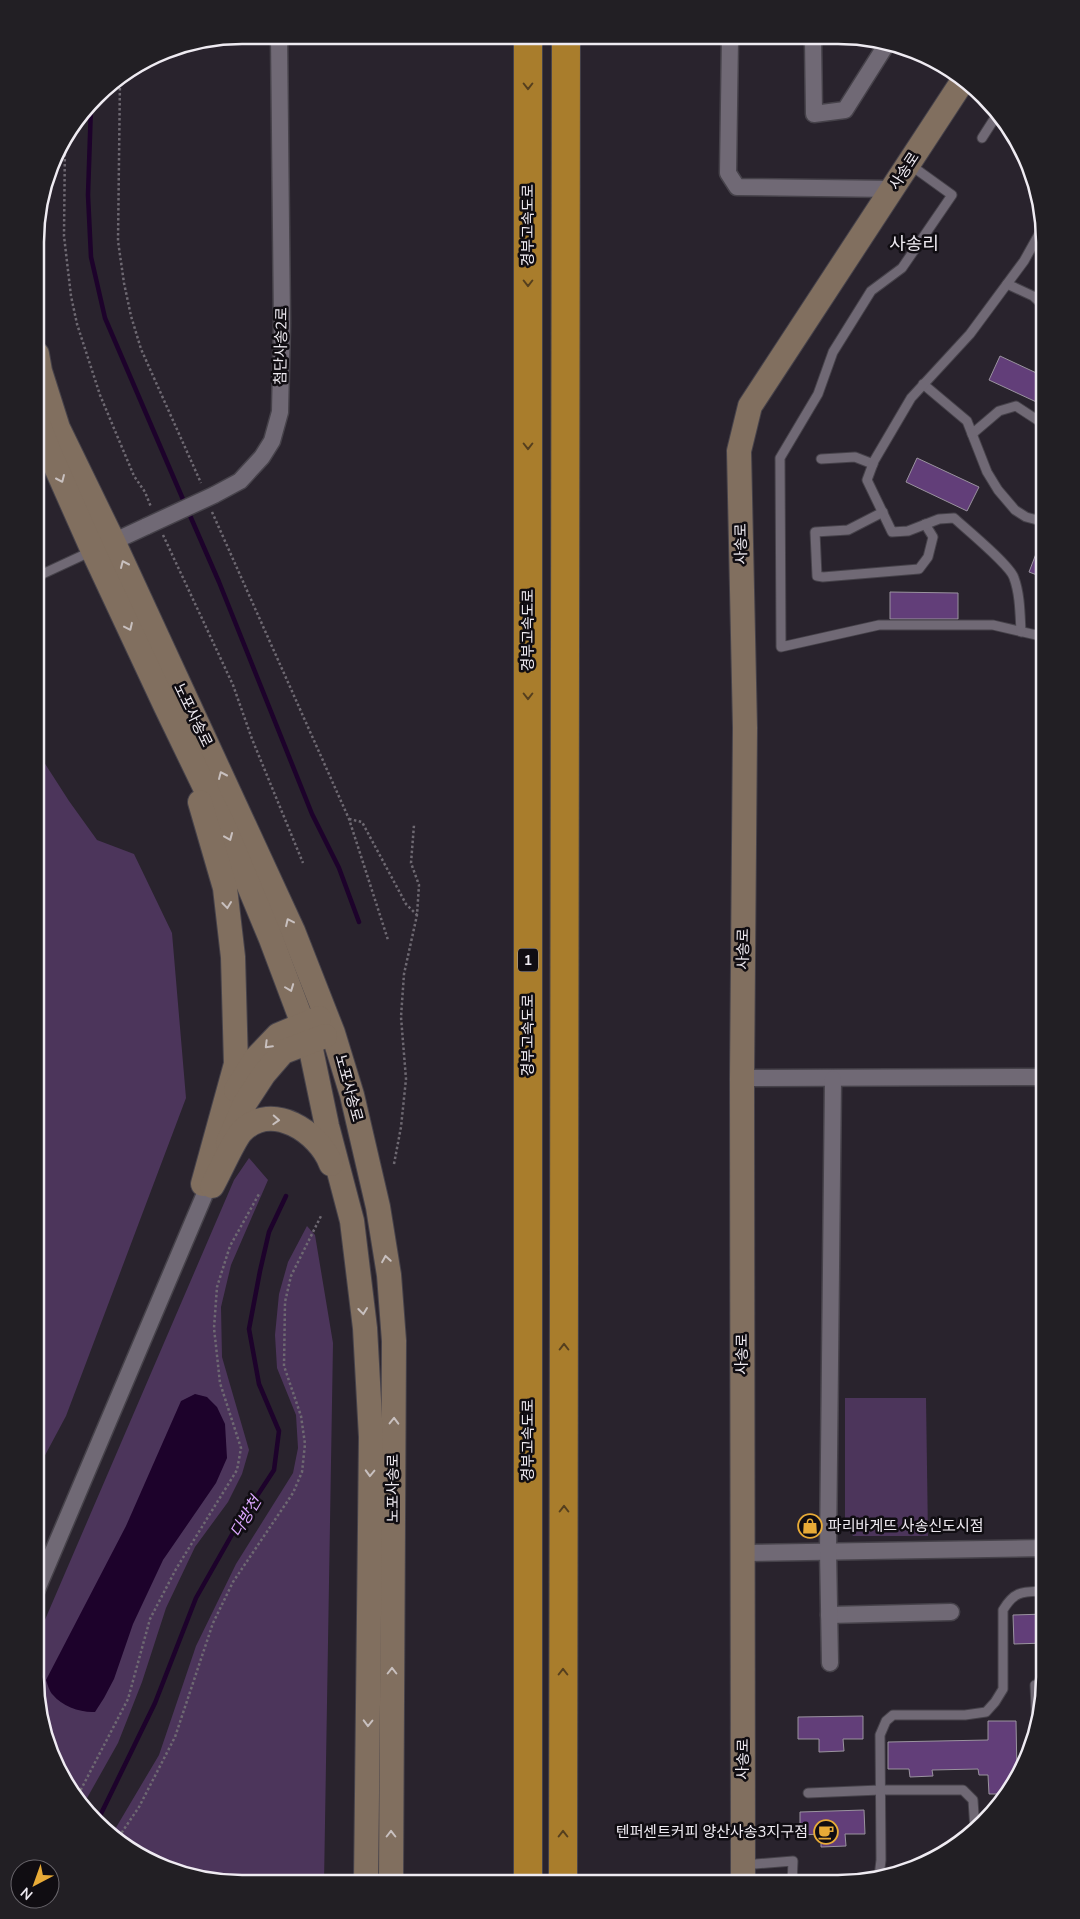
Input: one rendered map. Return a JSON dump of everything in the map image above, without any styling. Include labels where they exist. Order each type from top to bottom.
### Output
[{"type":"highway","name":"경부고속도로","points":[[528,44],[528,1875]]},
{"type":"highway","points":[[563,1875],[566,44]]},
{"type":"main road","name":"사송로","points":[[743,1875],[742,1078],[745,728],[739,450],[750,406],[960,86]]},
{"type":"main road","name":"노포사송로","points":[[44,384],[58,428],[103,546],[182,740],[226,831],[307,1032],[352,1221],[365,1328],[371,1437],[366,1875]]},
{"type":"main road","name":"노포사송로","points":[[44,439],[50,454],[103,546],[211,750],[289,922],[330,1024],[352,1095],[378,1207],[389,1275],[394,1341],[391,1875]]},
{"type":"main road","points":[[182,740],[225,888],[233,956],[236,1064],[206,1189]]},
{"type":"main road","points":[[206,1189],[237,1087],[256,1058],[278,1035],[307,1032],[330,1024]]},
{"type":"main road","points":[[206,1189],[242,1132],[260,1120],[276,1119],[289,1121],[311,1136],[326,1152],[348,1207]]},
{"type":"street","name":"첨단사송2로","points":[[103,546],[214,495],[240,480],[262,457],[272,442],[280,412],[282,323],[279,44]]},
{"type":"street","points":[[730,44],[728,173],[737,187],[893,189]]},
{"type":"street","points":[[814,44],[814,114],[845,110],[883,50]]},
{"type":"street","points":[[742,1078],[833,1079],[1036,1076]]},
{"type":"street","points":[[830,1663],[828,1551],[833,1079]]},
{"type":"street","points":[[44,1556],[206,1189]]},
{"type":"street","points":[[742,1553],[1036,1548]]},
{"type":"street","points":[[829,1615],[951,1612]]},
{"type":"lane","points":[[982,138],[995,121]]},
{"type":"lane","points":[[909,164],[952,195],[902,268],[872,291],[833,352],[818,394],[780,458],[781,647],[879,625],[993,625],[1036,635]]},
{"type":"lane","points":[[1021,632],[1014,576],[983,544],[954,518],[939,519],[908,531],[892,532],[867,480],[873,464],[911,398],[970,334],[1024,261],[1036,238]]},
{"type":"lane","points":[[1007,284],[1036,298]]},
{"type":"lane","points":[[923,384],[967,421],[987,472],[998,490],[1015,510],[1026,517],[1036,520]]},
{"type":"lane","points":[[972,434],[999,411],[1016,406],[1036,419]]},
{"type":"lane","points":[[821,459],[855,457],[873,464]]},
{"type":"lane","points":[[883,512],[848,530],[814,532],[817,576],[919,570],[928,558],[932,537],[925,524]]},
{"type":"lane","points":[[44,572],[103,546]]},
{"type":"lane","points":[[880,1870],[880,1735],[886,1721],[893,1715],[965,1715],[986,1712],[1003,1689],[1003,1610],[1010,1600],[1020,1592],[1036,1592]]},
{"type":"lane","points":[[808,1793],[880,1790],[963,1790],[973,1800],[974,1821]]},
{"type":"lane","points":[[743,1875],[793,1861],[792,1875]]},
{"type":"path","points":[[120,86],[118,241],[124,284],[141,349],[196,472]]},
{"type":"path","points":[[218,526],[349,819],[388,940]]},
{"type":"path","points":[[349,819],[362,822],[406,904],[417,915]]},
{"type":"path","points":[[394,1164],[401,1127],[406,1079],[401,1017],[404,974],[417,915],[419,885],[412,863],[414,825]]},
{"type":"path","points":[[80,1791],[128,1699],[150,1619],[176,1569],[237,1470],[240,1448],[220,1383],[214,1328],[217,1287],[230,1246],[259,1194]]},
{"type":"path","points":[[121,1834],[139,1807],[175,1736],[213,1623],[233,1582],[293,1492],[302,1472],[305,1444],[301,1416],[284,1366],[285,1302],[291,1276],[321,1216]]},
{"type":"shaded area","points":[[44,762],[97,840],[134,854],[172,933],[186,1098],[66,1416],[44,1457]]},
{"type":"shaded area","points":[[249,1158],[268,1180],[231,1265],[221,1307],[222,1357],[249,1450],[242,1474],[228,1502],[195,1547],[166,1608],[142,1682],[118,1743],[86,1800],[70,1776],[54,1741],[45,1703],[44,1622],[234,1180]]},
{"type":"shaded area","points":[[307,1226],[315,1235],[333,1343],[324,1875],[216,1874],[178,1865],[154,1855],[115,1829],[159,1755],[196,1646],[236,1564],[293,1473],[298,1448],[296,1415],[277,1368],[275,1335],[279,1294],[288,1262]]},
{"type":"shaded area","points":[[195,1394],[207,1397],[217,1407],[225,1424],[227,1458],[216,1483],[163,1560],[133,1624],[114,1679],[104,1698],[95,1712],[72,1708],[53,1695],[46,1680],[126,1526],[181,1401]]},
{"type":"shaded area","points":[[845,1398],[926,1398],[928,1536],[853,1536],[845,1525]]},
{"type":"building","points":[[1000,356],[1036,373],[1036,402],[989,380]]},
{"type":"building","points":[[917,458],[979,487],[967,511],[906,482]]},
{"type":"building","points":[[1036,554],[1036,575],[1029,572]]},
{"type":"building","points":[[890,592],[958,593],[958,619],[890,619]]},
{"type":"building","points":[[1036,1614],[1036,1643],[1014,1644],[1013,1615]]},
{"type":"building","points":[[863,1716],[863,1739],[843,1739],[844,1751],[819,1752],[819,1739],[798,1739],[798,1717]]},
{"type":"building","points":[[988,1721],[1016,1721],[1017,1763],[998,1794],[989,1794],[988,1775],[979,1775],[978,1769],[932,1770],[933,1776],[910,1777],[909,1769],[888,1769],[888,1742],[988,1740]]},
{"type":"building","points":[[864,1810],[865,1834],[845,1834],[846,1846],[821,1847],[821,1834],[800,1835],[800,1812]]},
{"type":"waterway","points":[[91,114],[88,195],[91,257],[105,318],[185,504]]},
{"type":"waterway","points":[[188,511],[219,582],[312,814],[339,868],[359,922]]},
{"type":"waterway","name":"다방천","points":[[100,1815],[155,1703],[196,1598],[234,1531],[274,1470],[279,1431],[259,1384],[249,1329],[269,1232],[286,1196]]},
{"type":"place","name":"파리바게뜨 사송신도시점","points":[[810,1526]]},
{"type":"place","name":"텐퍼센트커피 양산사송3지구점","points":[[826,1832]]},
{"type":"district","name":"사송리","points":[[914,244]]}]
